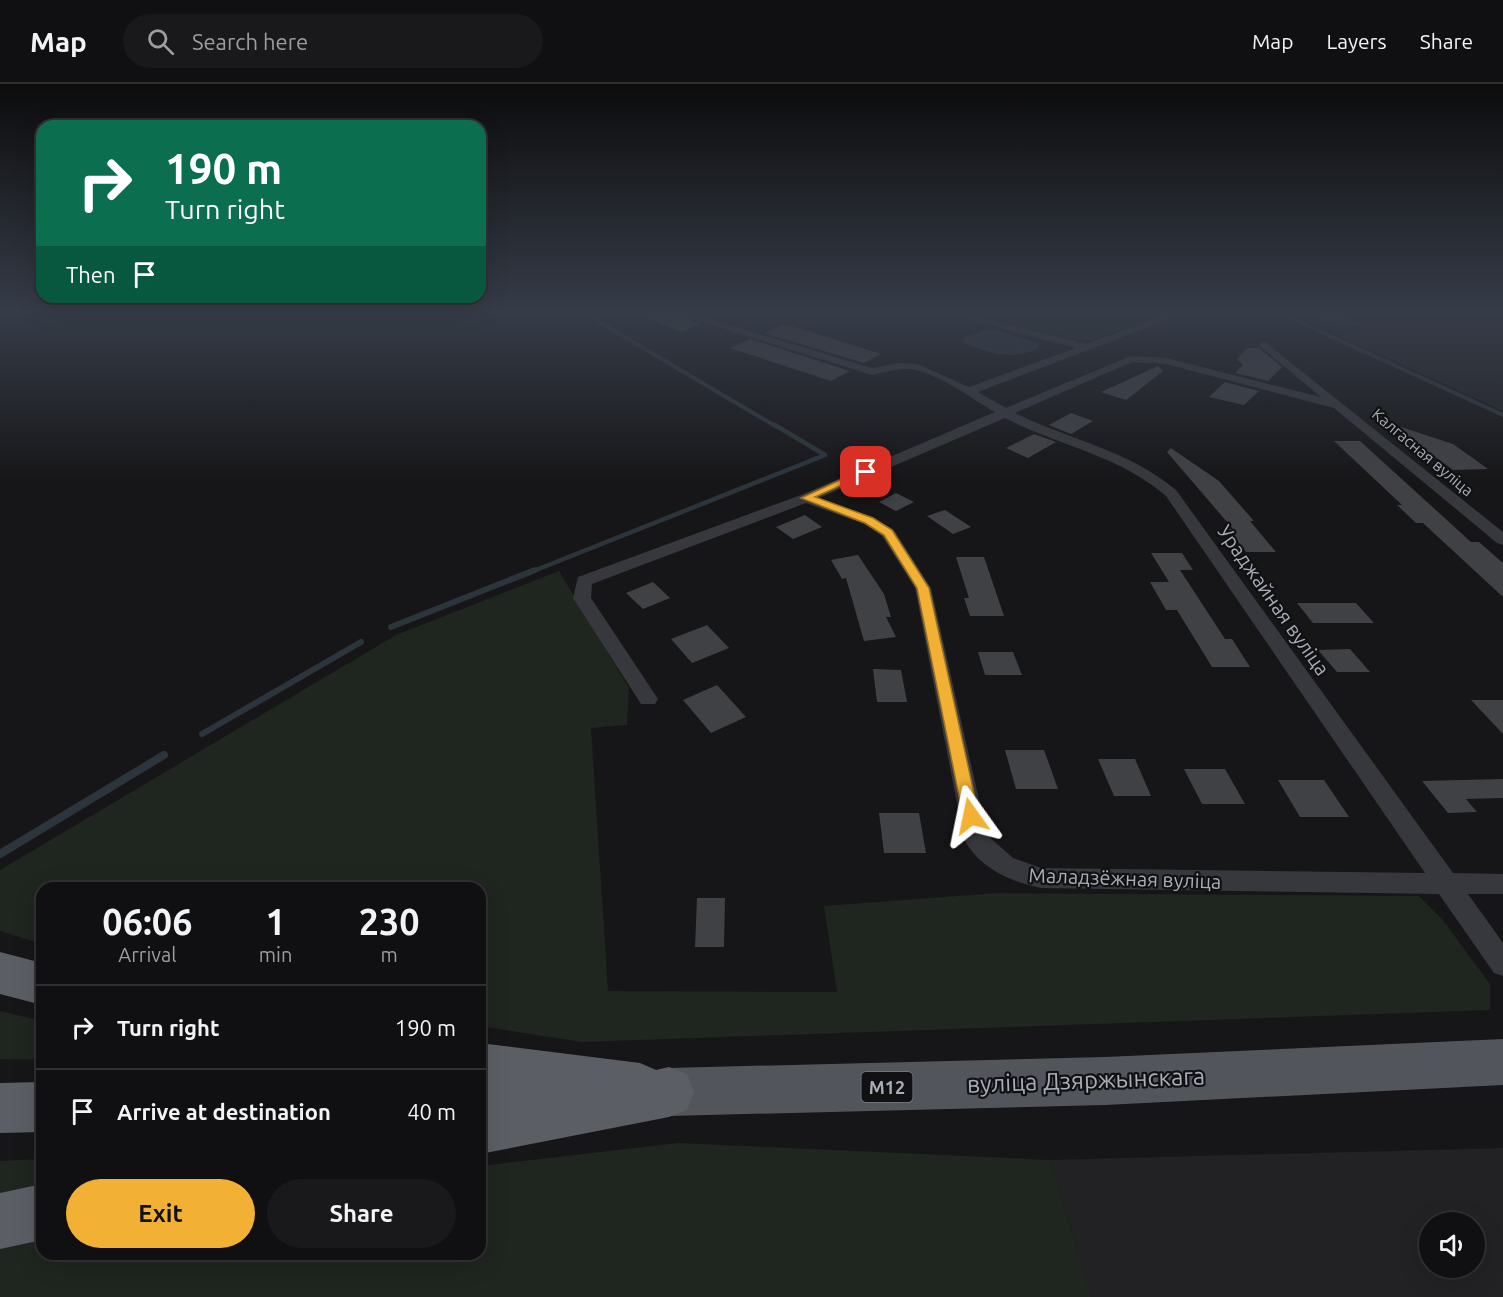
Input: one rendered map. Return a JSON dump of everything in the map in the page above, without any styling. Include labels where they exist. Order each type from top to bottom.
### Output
[{"type":"highway","points":[[0,973],[36,982]]},
{"type":"highway","name":"М12","points":[[486,1067],[669,1092]]},
{"type":"highway","name":"М12","points":[[486,1096],[669,1092]]},
{"type":"highway","name":"М12","points":[[486,1127],[669,1092]]},
{"type":"highway","points":[[0,1108],[36,1107]]},
{"type":"highway","points":[[0,1221],[36,1213]]},
{"type":"main road","name":"вуліца Дзяржынскага","points":[[669,1092],[1105,1081],[1503,1062]]},
{"type":"street","name":"Ураджайная вуліца","points":[[864,370],[872,372],[883,370]]},
{"type":"street","name":"Ураджайная вуліца","points":[[921,370],[968,391],[1023,422],[1137,466],[1156,478],[1171,493],[1503,964]]},
{"type":"street","points":[[968,391],[1025,370]]},
{"type":"street","points":[[648,699],[582,598],[584,581],[806,498],[1103,370]]},
{"type":"street","points":[[1203,370],[1341,406]]},
{"type":"street","name":"Калгасная вуліца","points":[[1296,370],[1503,540]]},
{"type":"street","name":"Маладзёжная вуліца","points":[[806,498],[869,521],[888,533],[923,588],[976,839],[1003,866],[1020,874],[1041,878],[1503,884]]},
{"type":"shaded area","points":[[1413,370],[1503,370],[1503,411]]},
{"type":"shaded area","points":[[559,571],[629,688],[627,725],[591,728],[608,991],[837,992],[824,906],[998,893],[1419,896],[1442,919],[1490,984],[1490,1010],[582,1042],[486,1027],[486,882],[36,882],[36,942],[0,931],[0,870],[396,635]]},
{"type":"shaded area","points":[[0,1011],[36,1020],[36,1059],[0,1059]]},
{"type":"shaded area","points":[[678,1143],[1050,1160],[1092,1297],[0,1297],[0,1244],[36,1237],[36,1260],[486,1260],[486,1165]]},
{"type":"shaded area","points":[[1503,1148],[1503,1297],[1092,1297],[1050,1160]]},
{"type":"shaded area","points":[[36,1159],[36,1196],[0,1204],[0,1161]]},
{"type":"building","points":[[796,370],[850,371],[831,381]]},
{"type":"building","points":[[1150,370],[1163,371],[1126,400],[1101,392]]},
{"type":"building","points":[[1238,370],[1279,370],[1268,381],[1235,373]]},
{"type":"building","points":[[1225,382],[1259,391],[1244,405],[1209,397]]},
{"type":"building","points":[[1071,413],[1093,421],[1071,434],[1049,425]]},
{"type":"building","points":[[1401,427],[1453,444],[1488,469],[1453,470],[1399,430]]},
{"type":"building","points":[[1034,434],[1056,442],[1028,458],[1006,448]]},
{"type":"building","points":[[1334,441],[1360,441],[1471,542],[1479,542],[1503,563],[1503,597],[1423,523],[1416,523],[1397,505],[1402,505]]},
{"type":"building","points":[[1171,448],[1219,481],[1254,521],[1250,521],[1276,552],[1246,552],[1228,529],[1233,529],[1167,452]]},
{"type":"building","points":[[896,493],[914,502],[896,511],[879,502]]},
{"type":"building","points":[[945,510],[971,527],[953,534],[927,516]]},
{"type":"building","points":[[805,515],[822,527],[793,539],[776,527]]},
{"type":"building","points":[[1151,553],[1182,553],[1193,570],[1180,570],[1225,639],[1232,639],[1250,667],[1212,667],[1177,610],[1166,610],[1150,582],[1169,582]]},
{"type":"building","points":[[858,555],[884,594],[891,617],[886,617],[896,637],[864,641],[846,578],[842,579],[831,560]]},
{"type":"building","points":[[956,557],[984,557],[1004,616],[970,616],[964,598],[969,598]]},
{"type":"building","points":[[653,582],[670,598],[643,609],[626,593]]},
{"type":"building","points":[[1297,603],[1356,603],[1374,623],[1313,623]]},
{"type":"building","points":[[707,625],[729,648],[692,663],[671,639]]},
{"type":"building","points":[[1350,649],[1370,672],[1337,672],[1318,650]]},
{"type":"building","points":[[978,652],[1013,652],[1022,675],[985,675]]},
{"type":"building","points":[[873,669],[901,670],[907,702],[877,702]]},
{"type":"building","points":[[717,685],[746,717],[711,733],[683,700]]},
{"type":"building","points":[[1471,700],[1503,700],[1503,734]]},
{"type":"building","points":[[1005,750],[1044,750],[1058,789],[1016,789]]},
{"type":"building","points":[[1098,759],[1135,759],[1151,796],[1114,796]]},
{"type":"building","points":[[1184,769],[1225,769],[1245,804],[1202,804]]},
{"type":"building","points":[[1503,779],[1503,798],[1466,799],[1477,812],[1448,813],[1422,781]]},
{"type":"building","points":[[1278,780],[1324,780],[1349,817],[1300,817]]},
{"type":"building","points":[[879,813],[919,813],[926,853],[884,853]]},
{"type":"building","points":[[697,898],[725,898],[724,947],[695,947]]},
{"type":"waterway","points":[[680,370],[777,427]]},
{"type":"waterway","points":[[1404,370],[1503,415]]},
{"type":"waterway","points":[[531,572],[825,455],[775,425]]},
{"type":"waterway","points":[[391,627],[535,570]]},
{"type":"waterway","points":[[202,734],[361,642]]},
{"type":"waterway","points":[[0,854],[164,755]]},
{"type":"route","points":[[866,472],[806,498],[869,521],[888,533],[923,588],[971,816]]}]
